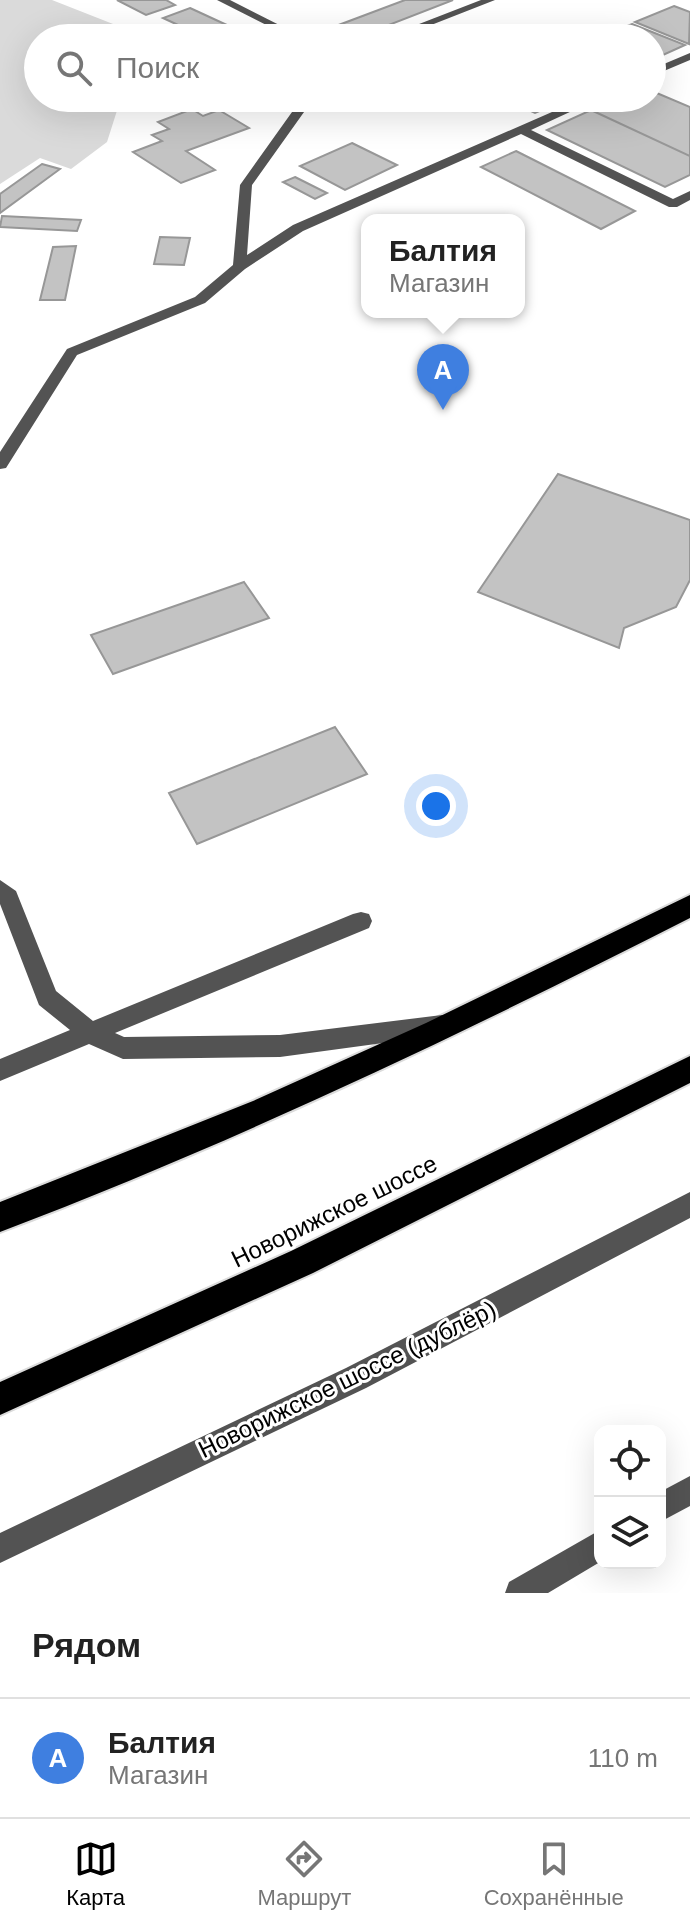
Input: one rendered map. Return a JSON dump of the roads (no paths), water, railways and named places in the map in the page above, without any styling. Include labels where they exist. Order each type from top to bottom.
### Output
[{"type":"highway","points":[[0,1217],[264,1110],[458,1022],[690,906]]},
{"type":"highway","name":"Новорижское шоссе","points":[[0,1399],[302,1262],[690,1069]]},
{"type":"street","points":[[222,0],[271,24]]},
{"type":"street","points":[[426,24],[490,0]]},
{"type":"street","points":[[666,67],[690,56]]},
{"type":"street","points":[[240,266],[246,185],[298,112]]},
{"type":"street","points":[[0,464],[72,352],[200,300],[240,266],[298,228],[562,112]]},
{"type":"street","points":[[522,130],[673,204],[690,195]]},
{"type":"street","points":[[0,889],[8,897],[47,998],[92,1034],[123,1048],[280,1046],[458,1022]]},
{"type":"street","points":[[0,1070],[361,921]]},
{"type":"street","name":"Новорижское шоссе (дублёр)","points":[[0,1548],[356,1378],[690,1205]]},
{"type":"street","points":[[666,1504],[690,1490]]},
{"type":"street","points":[[520,1593],[594,1549]]},
{"type":"place","name":"Балтия","points":[[443,410]]}]
